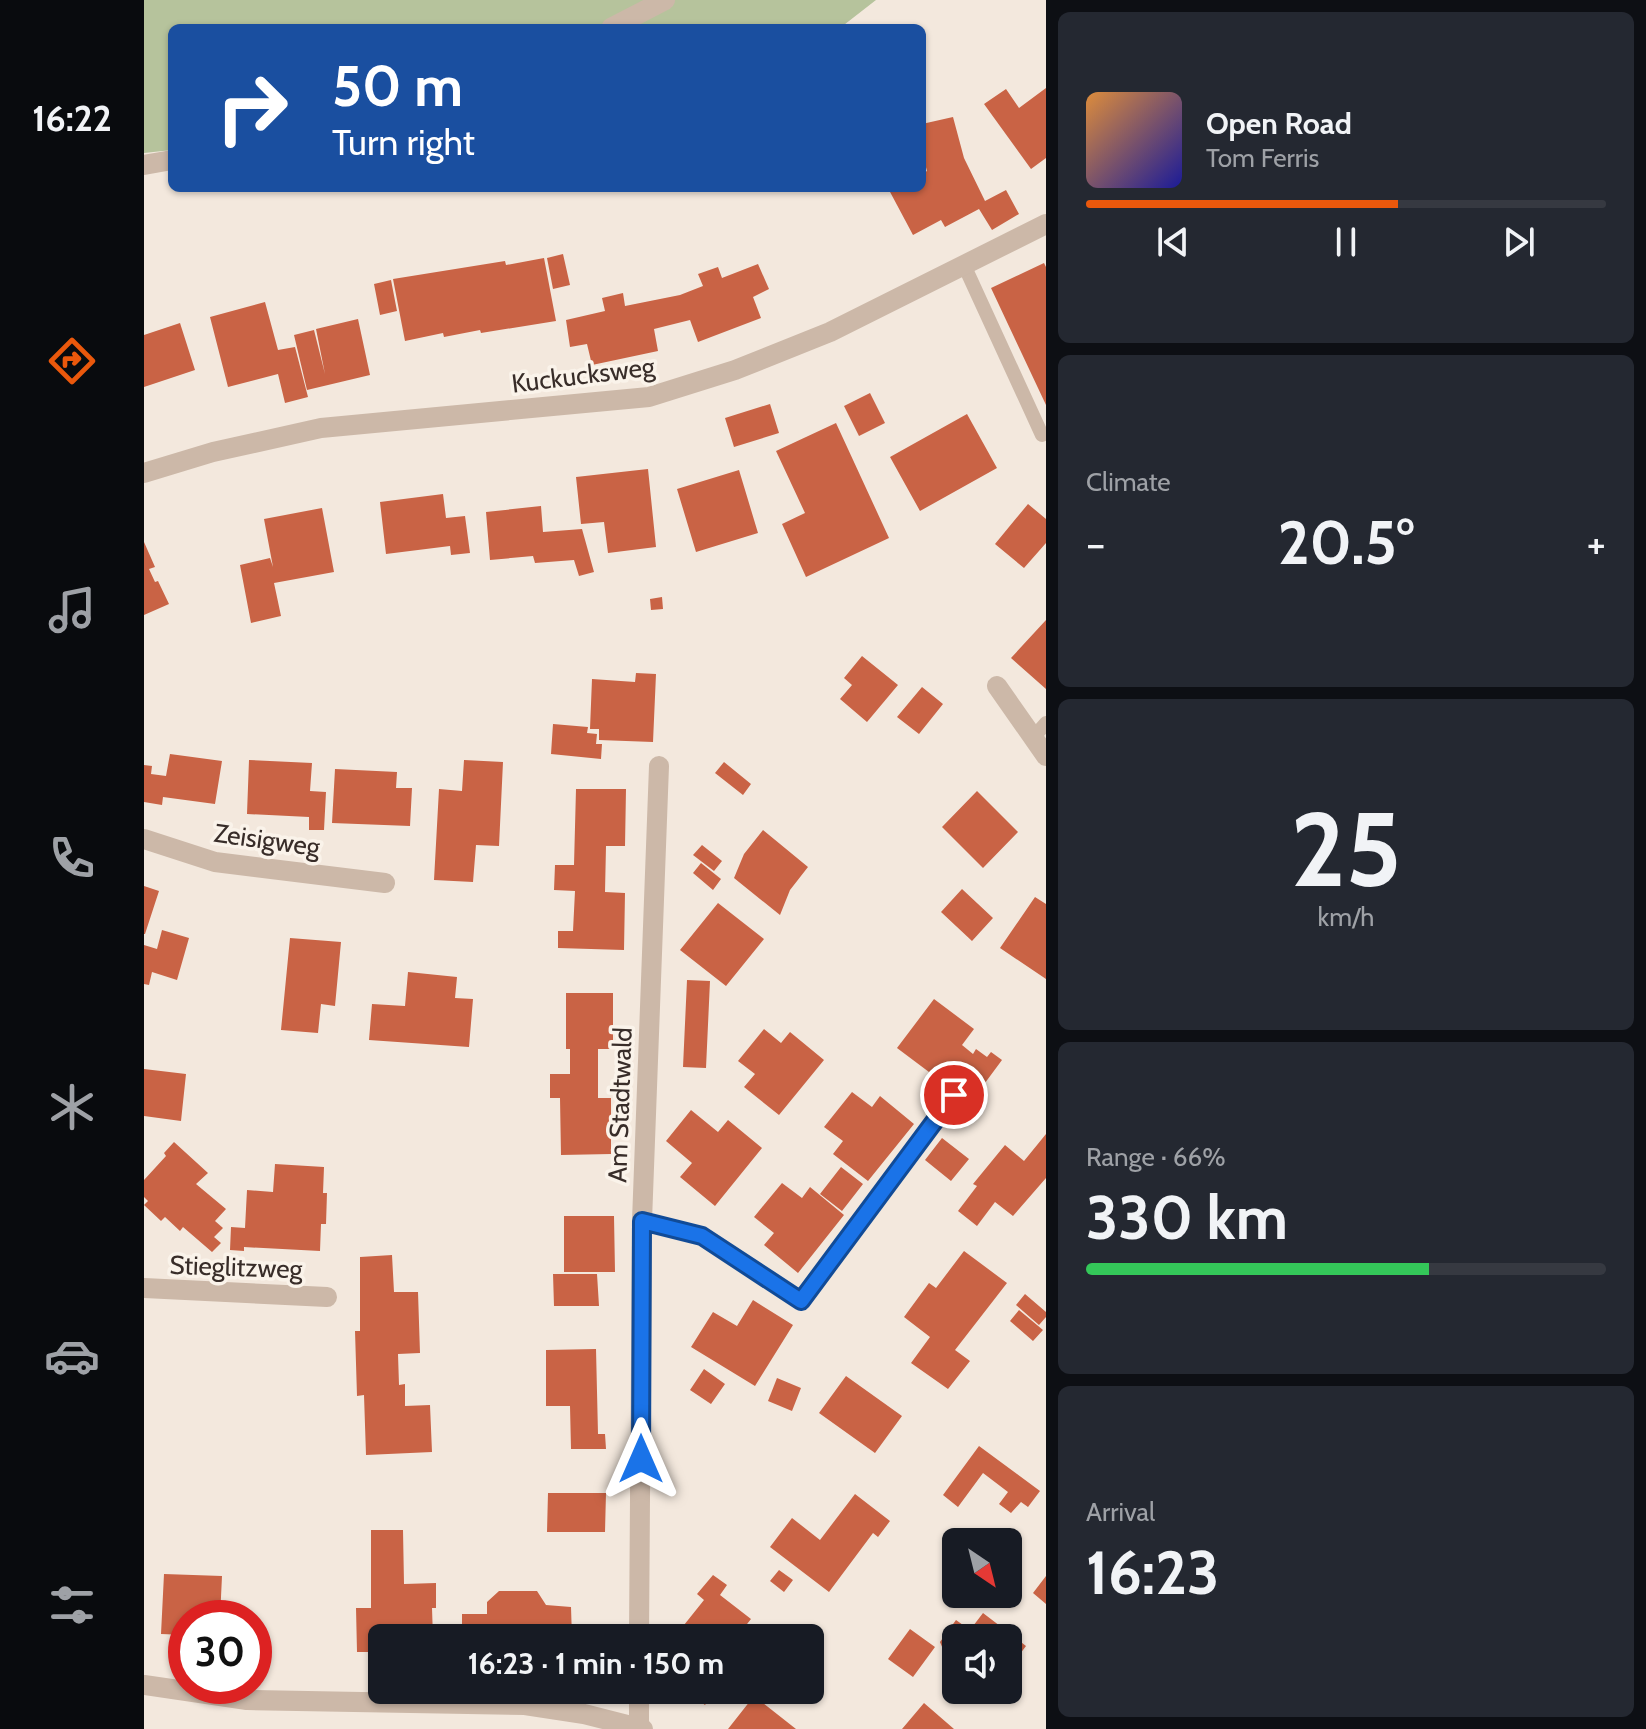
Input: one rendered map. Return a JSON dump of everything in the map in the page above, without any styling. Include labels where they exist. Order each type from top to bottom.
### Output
[{"type":"street","points":[[619,24],[665,0]]},
{"type":"street","points":[[144,165],[168,161]]},
{"type":"street","name":"Kuckucksweg","points":[[144,473],[213,452],[321,428],[649,397],[735,370],[830,332],[1046,224]]},
{"type":"street","points":[[997,686],[1046,756]]},
{"type":"street","name":"Am Stadtwald","points":[[639,1624],[642,1221],[659,766]]},
{"type":"street","name":"Zeisigweg","points":[[144,839],[215,862],[385,883]]},
{"type":"street","name":"Stieglitzweg","points":[[144,1288],[327,1297]]},
{"type":"street","points":[[144,1685],[247,1700],[525,1705],[641,1728],[640,1704]]},
{"type":"lane","points":[[964,265],[1042,435]]},
{"type":"lane","points":[[1032,739],[1046,723]]},
{"type":"lane","points":[[642,1221],[702,1236],[801,1301],[954,1095]]},
{"type":"green space","points":[[144,0],[876,0],[845,24],[168,24],[168,150],[144,153]]},
{"type":"building","points":[[1046,88],[1046,158],[1031,169],[984,104],[1006,89],[1019,108]]},
{"type":"building","points":[[953,117],[964,158],[985,201],[1006,190],[1019,214],[992,230],[979,209],[945,227],[941,220],[913,235],[890,192],[926,192],[926,123]]},
{"type":"building","points":[[563,254],[570,285],[553,289],[547,258]]},
{"type":"building","points":[[544,258],[556,321],[444,337],[443,333],[405,341],[393,279],[505,261],[506,265]]},
{"type":"building","points":[[1044,263],[1046,267],[1046,405],[991,288]]},
{"type":"building","points":[[758,264],[769,289],[753,297],[761,318],[698,342],[690,320],[654,329],[658,351],[592,365],[587,344],[570,347],[566,320],[605,311],[602,298],[623,293],[625,306],[680,295],[703,286],[698,274],[718,267],[722,278]]},
{"type":"building","points":[[391,280],[397,311],[380,315],[374,284]]},
{"type":"building","points":[[265,302],[278,350],[295,347],[308,397],[285,403],[278,374],[228,387],[210,317]]},
{"type":"building","points":[[358,319],[370,375],[307,390],[294,335],[314,330],[325,374],[316,329]]},
{"type":"building","points":[[180,323],[195,370],[144,387],[144,335]]},
{"type":"building","points":[[870,393],[885,423],[859,436],[844,406]]},
{"type":"building","points":[[770,404],[779,433],[734,447],[725,418]]},
{"type":"building","points":[[967,414],[997,468],[920,511],[890,457]]},
{"type":"building","points":[[836,423],[889,538],[806,577],[782,524],[805,513],[776,451]]},
{"type":"building","points":[[648,469],[656,547],[608,553],[604,522],[581,524],[576,477]]},
{"type":"building","points":[[739,470],[758,533],[696,552],[677,489]]},
{"type":"building","points":[[443,494],[446,518],[465,516],[470,553],[451,555],[450,546],[386,554],[380,502]]},
{"type":"building","points":[[1028,504],[1046,519],[1046,543],[1024,568],[995,544]]},
{"type":"building","points":[[541,506],[543,532],[582,529],[594,572],[579,576],[574,560],[535,563],[533,556],[490,560],[486,512]]},
{"type":"building","points":[[322,508],[334,572],[274,583],[281,616],[251,623],[240,565],[270,558],[273,567],[264,519]]},
{"type":"building","points":[[144,542],[155,567],[149,569],[169,604],[144,615]]},
{"type":"building","points":[[662,597],[663,609],[651,610],[650,599]]},
{"type":"building","points":[[1046,620],[1046,689],[1011,658]]},
{"type":"building","points":[[862,656],[898,685],[867,722],[840,699],[852,685],[844,678]]},
{"type":"building","points":[[636,673],[656,674],[653,742],[599,740],[599,729],[590,729],[592,679],[635,682]]},
{"type":"building","points":[[922,687],[943,704],[919,734],[897,717]]},
{"type":"building","points":[[553,724],[588,727],[587,733],[597,734],[596,744],[602,744],[601,759],[551,754]]},
{"type":"building","points":[[170,754],[222,761],[215,804],[163,797],[162,805],[144,802],[144,765],[152,766],[151,774],[166,776]]},
{"type":"building","points":[[249,760],[312,763],[310,791],[326,792],[324,830],[309,830],[309,817],[247,814]]},
{"type":"building","points":[[464,760],[503,762],[499,846],[476,845],[473,882],[434,880],[439,789],[462,791]]},
{"type":"building","points":[[724,762],[751,784],[743,795],[715,773]]},
{"type":"building","points":[[335,769],[397,772],[396,788],[412,788],[410,826],[332,823]]},
{"type":"building","points":[[576,789],[626,789],[625,846],[606,846],[605,892],[625,893],[624,950],[558,948],[558,931],[573,931],[575,891],[554,890],[555,865],[574,865]]},
{"type":"building","points":[[977,791],[1018,832],[983,868],[942,827]]},
{"type":"building","points":[[763,830],[808,867],[790,890],[780,915],[734,878],[744,854]]},
{"type":"building","points":[[702,845],[722,861],[714,871],[693,855]]},
{"type":"building","points":[[701,863],[721,879],[713,890],[693,873]]},
{"type":"building","points":[[144,886],[159,891],[145,934],[144,934]]},
{"type":"building","points":[[962,889],[993,918],[972,941],[941,912]]},
{"type":"building","points":[[1035,897],[1046,904],[1046,979],[1000,948]]},
{"type":"building","points":[[718,903],[764,939],[726,986],[680,950]]},
{"type":"building","points":[[162,930],[189,938],[177,980],[152,972],[149,985],[144,984],[144,945],[157,949]]},
{"type":"building","points":[[290,938],[341,942],[335,1006],[321,1004],[318,1033],[281,1030]]},
{"type":"building","points":[[408,972],[457,977],[455,998],[473,999],[469,1047],[369,1040],[372,1004],[405,1006]]},
{"type":"building","points":[[687,980],[710,981],[706,1068],[683,1067]]},
{"type":"building","points":[[566,993],[613,993],[613,1049],[598,1049],[598,1098],[611,1098],[611,1154],[561,1155],[560,1098],[550,1098],[550,1074],[570,1074],[570,1049],[566,1049]]},
{"type":"building","points":[[934,999],[974,1029],[962,1045],[973,1054],[976,1049],[987,1057],[991,1052],[1002,1060],[982,1087],[948,1063],[937,1078],[897,1048]]},
{"type":"building","points":[[764,1029],[781,1043],[790,1032],[824,1060],[779,1115],[744,1087],[755,1074],[738,1061]]},
{"type":"building","points":[[144,1069],[186,1074],[181,1121],[144,1116]]},
{"type":"building","points":[[852,1092],[872,1107],[880,1096],[914,1124],[868,1181],[833,1154],[843,1141],[824,1127]]},
{"type":"building","points":[[691,1110],[718,1132],[728,1120],[762,1148],[715,1206],[680,1177],[692,1163],[666,1141]]},
{"type":"building","points":[[1046,1134],[1046,1178],[1013,1216],[995,1202],[977,1226],[958,1211],[977,1186],[973,1184],[1005,1145],[1024,1161]]},
{"type":"building","points":[[942,1138],[969,1159],[951,1181],[925,1160]]},
{"type":"building","points":[[174,1142],[208,1173],[196,1184],[226,1209],[215,1221],[223,1228],[214,1237],[221,1243],[212,1252],[183,1227],[180,1231],[165,1217],[161,1221],[144,1205],[148,1201],[144,1197],[144,1180]]},
{"type":"building","points":[[275,1164],[324,1167],[326,1224],[321,1224],[320,1251],[244,1247],[244,1251],[230,1250],[231,1227],[245,1228],[247,1190],[273,1192]]},
{"type":"building","points":[[841,1167],[863,1184],[842,1211],[820,1194]]},
{"type":"building","points":[[782,1183],[802,1198],[810,1187],[844,1215],[798,1273],[764,1245],[774,1233],[754,1217]]},
{"type":"building","points":[[564,1216],[614,1216],[615,1272],[564,1272]]},
{"type":"building","points":[[964,1251],[1007,1283],[955,1350],[970,1361],[948,1389],[911,1363],[930,1337],[904,1317],[929,1283],[936,1288]]},
{"type":"building","points":[[392,1255],[394,1292],[418,1292],[420,1353],[398,1354],[399,1385],[405,1384],[405,1406],[430,1405],[432,1452],[366,1455],[364,1395],[357,1396],[355,1331],[360,1331],[360,1257]]},
{"type":"building","points":[[553,1274],[597,1274],[599,1306],[554,1306]]},
{"type":"building","points":[[1025,1294],[1046,1312],[1039,1325],[1016,1305]]},
{"type":"building","points":[[753,1300],[793,1325],[755,1386],[691,1347],[713,1312],[737,1326]]},
{"type":"building","points":[[1019,1310],[1043,1330],[1033,1341],[1010,1321]]},
{"type":"building","points":[[596,1349],[598,1434],[605,1434],[606,1449],[571,1449],[570,1406],[546,1406],[546,1350]]},
{"type":"building","points":[[704,1369],[725,1384],[711,1404],[690,1390]]},
{"type":"building","points":[[846,1376],[902,1416],[875,1453],[819,1413]]},
{"type":"building","points":[[777,1378],[801,1388],[792,1411],[768,1401]]},
{"type":"building","points":[[979,1446],[1040,1491],[1028,1507],[1021,1502],[1011,1513],[999,1504],[1008,1492],[983,1473],[958,1507],[943,1495]]},
{"type":"building","points":[[548,1493],[606,1493],[605,1532],[547,1532]]},
{"type":"building","points":[[855,1494],[890,1521],[878,1537],[873,1533],[829,1592],[770,1547],[792,1518],[820,1540]]},
{"type":"building","points":[[371,1530],[403,1530],[404,1584],[436,1583],[433,1624],[368,1624],[368,1652],[357,1652],[356,1608],[371,1608]]},
{"type":"building","points":[[779,1570],[793,1580],[784,1592],[770,1581]]},
{"type":"building","points":[[164,1574],[222,1576],[221,1600],[168,1600],[168,1634],[161,1634]]},
{"type":"building","points":[[713,1575],[727,1585],[720,1595],[751,1619],[747,1624],[685,1624],[704,1600],[697,1594]]},
{"type":"building","points":[[1046,1576],[1046,1604],[1033,1593]]},
{"type":"building","points":[[499,1591],[537,1591],[546,1605],[571,1607],[572,1624],[462,1624],[462,1614],[487,1614],[487,1602]]},
{"type":"building","points":[[983,1613],[997,1624],[975,1624]]},
{"type":"building","points":[[910,1629],[935,1647],[913,1677],[888,1659]]},
{"type":"building","points":[[924,1703],[954,1729],[902,1729]]},
{"type":"building","points":[[748,1704],[764,1704],[796,1729],[728,1729]]},
{"type":"route","points":[[641,1459],[642,1221],[702,1236],[801,1301],[954,1095]]}]
